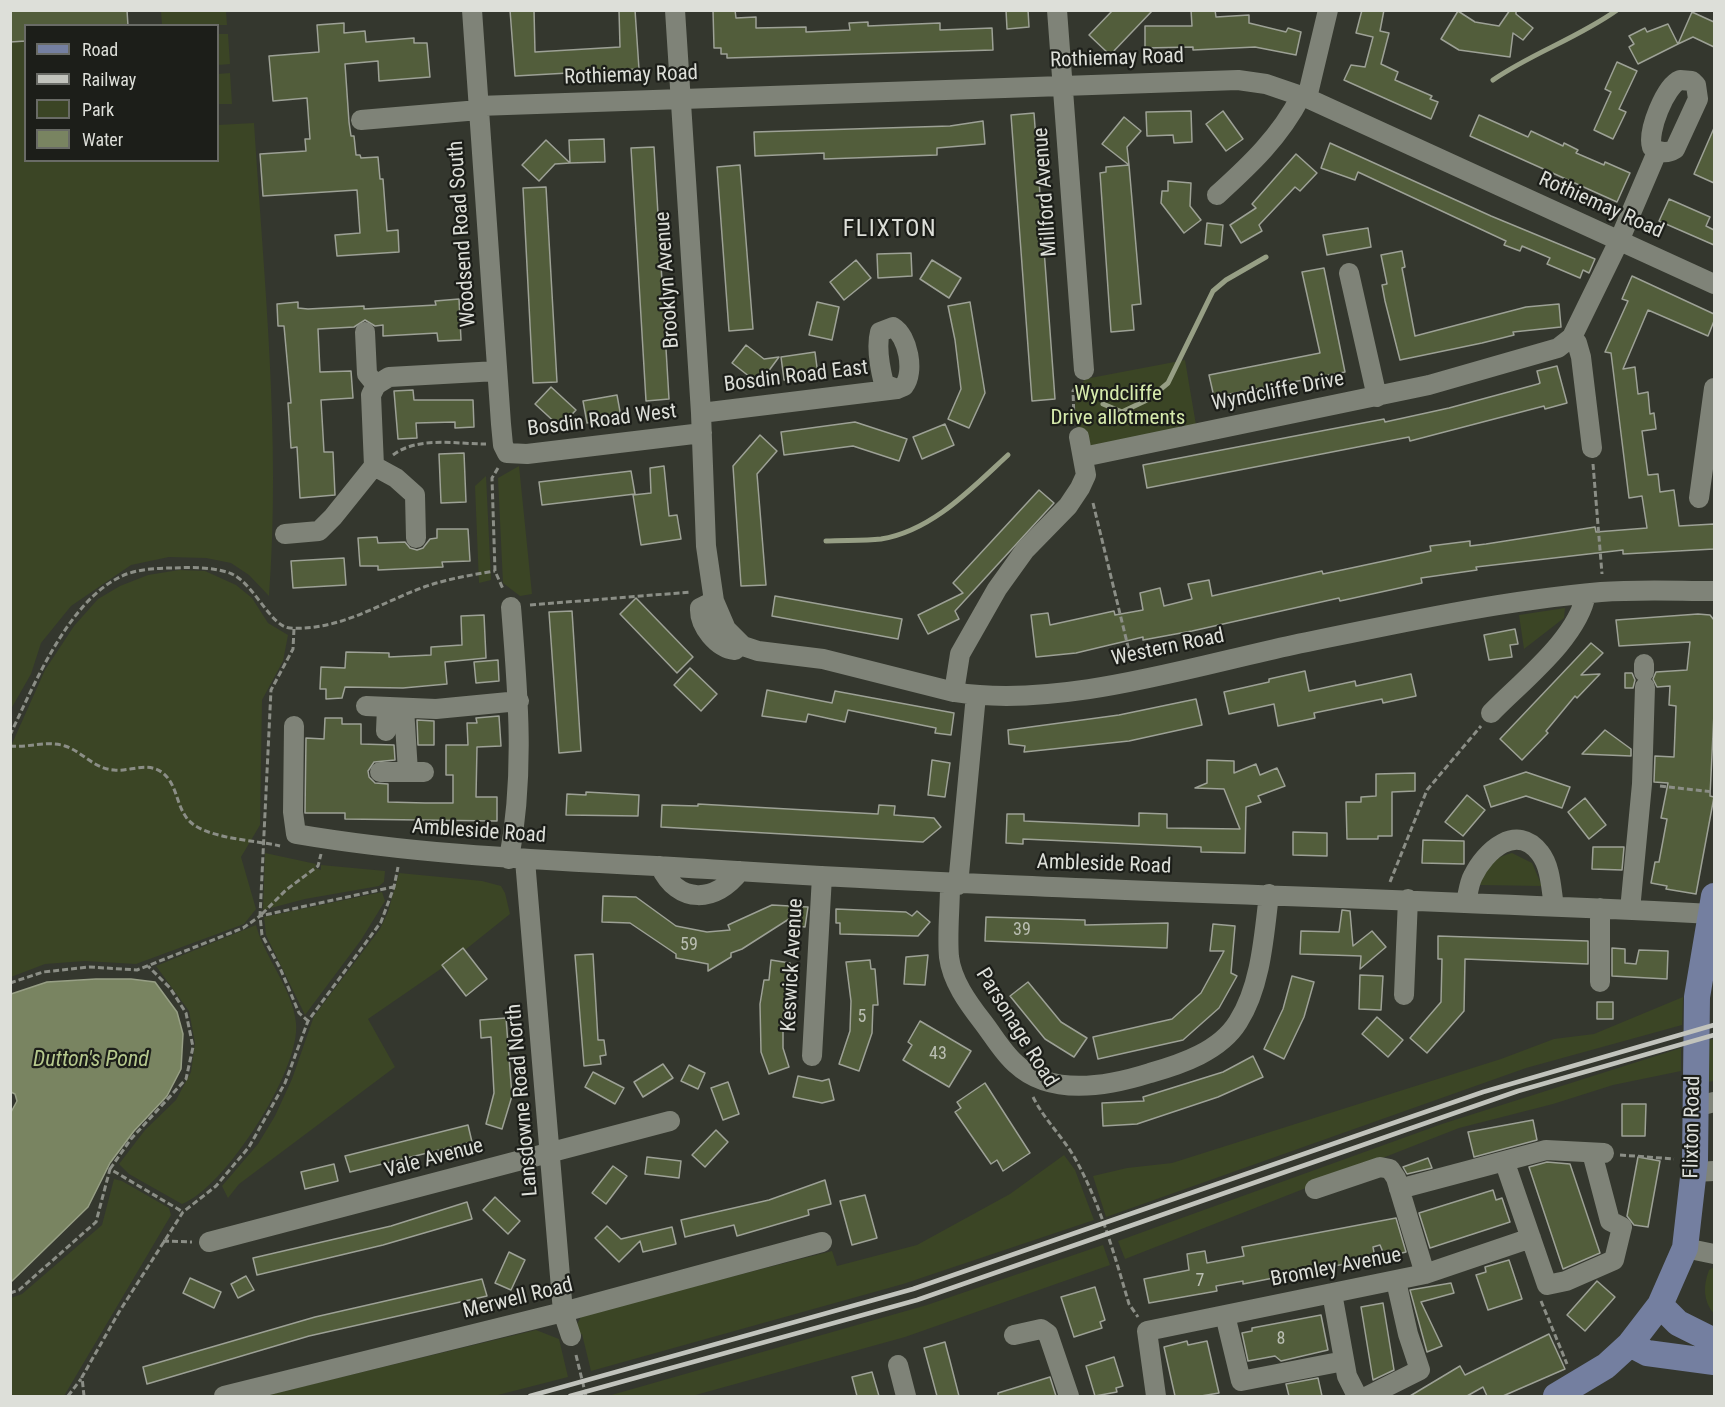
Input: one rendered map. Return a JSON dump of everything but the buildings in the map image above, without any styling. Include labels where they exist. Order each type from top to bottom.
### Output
[{"type":"main road","name":"Flixton Road","points":[[1566,1391],[1606,1366],[1630,1344],[1660,1305],[1685,1248],[1701,1168],[1705,1104],[1694,1071],[1697,997],[1713,905]]},
{"type":"main road","points":[[1660,1305],[1678,1323],[1714,1341]]},
{"type":"main road","points":[[1630,1344],[1647,1353],[1714,1362]]},
{"type":"street","name":"Woodsend Road South","points":[[472,10],[497,371],[505,449]]},
{"type":"street","name":"Brooklyn Avenue","points":[[675,10],[701,413],[706,546]]},
{"type":"street","name":"Millford Avenue","points":[[1057,10],[1084,370]]},
{"type":"street","points":[[1217,195],[1270,144],[1304,97],[1328,10]]},
{"type":"street","name":"Rothiemay Road","points":[[361,120],[479,108],[1238,80],[1266,84],[1304,97],[1714,284]]},
{"type":"street","points":[[1592,448],[1581,357],[1577,343],[1572,337],[1619,241],[1657,152]]},
{"type":"street","name":"Wyndcliffe Drive","points":[[1349,273],[1377,397]]},
{"type":"street","points":[[365,332],[367,374],[376,385]]},
{"type":"street","name":"Wyndcliffe Drive","points":[[1084,466],[1429,385],[1558,348],[1572,337]]},
{"type":"street","points":[[285,534],[319,531],[377,468],[371,395],[376,385],[389,377],[497,371]]},
{"type":"street","points":[[1699,498],[1714,388]]},
{"type":"street","name":"Bosdin Road East","points":[[701,413],[897,389]]},
{"type":"street","name":"Bosdin Road West","points":[[505,449],[527,454],[702,433]]},
{"type":"street","points":[[954,692],[960,654],[997,589],[1025,550],[1068,506],[1084,466],[1079,437]]},
{"type":"street","points":[[377,468],[396,478],[415,495],[416,538]]},
{"type":"street","name":"Western Road","points":[[706,546],[713,596],[726,629],[741,644],[759,651],[823,659],[954,692],[976,695],[1031,695],[1136,681],[1429,618],[1595,593],[1714,591]]},
{"type":"street","points":[[1491,713],[1567,635],[1595,593]]},
{"type":"street","points":[[511,607],[519,701],[517,860]]},
{"type":"street","points":[[1630,910],[1642,784],[1644,675]]},
{"type":"street","name":"Parsonage Road","points":[[976,695],[954,885],[950,958],[956,980],[969,1003],[1016,1065]]},
{"type":"street","points":[[366,706],[436,708],[519,701]]},
{"type":"street","points":[[386,731],[395,708]]},
{"type":"street","points":[[380,772],[416,772],[395,708]]},
{"type":"street","name":"Ambleside Road","points":[[294,726],[293,812],[296,834],[400,859],[517,860],[660,866],[954,885],[1384,898],[1630,910],[1713,905]]},
{"type":"street","points":[[1466,902],[1473,876],[1495,846],[1514,839],[1525,841],[1541,854],[1550,876],[1554,906]]},
{"type":"street","name":"Lansdowne Road North","points":[[517,860],[552,1153],[563,1312],[571,1336]]},
{"type":"street","points":[[660,866],[665,878],[675,887],[683,893],[699,896],[720,891],[740,871]]},
{"type":"street","name":"Keswick Avenue","points":[[812,1056],[822,876]]},
{"type":"street","points":[[1016,1065],[1050,1082],[1069,1086],[1091,1085],[1133,1078],[1175,1066],[1223,1041],[1238,1023],[1256,977],[1269,894]]},
{"type":"street","points":[[1404,995],[1408,899]]},
{"type":"street","points":[[1600,908],[1600,982]]},
{"type":"street","name":"Vale Avenue","points":[[209,1242],[670,1121]]},
{"type":"street","points":[[1400,1190],[1546,1150],[1598,1153],[1610,1221],[1622,1227],[1614,1260],[1566,1281],[1547,1285],[1505,1163]]},
{"type":"street","points":[[1315,1190],[1380,1167],[1390,1169],[1400,1190],[1425,1274]]},
{"type":"street","name":"Bromley Avenue","points":[[1147,1331],[1425,1274],[1532,1238]]},
{"type":"street","name":"Merwell Road","points":[[224,1396],[563,1312],[822,1242]]},
{"type":"street","points":[[1685,1248],[1714,1254]]},
{"type":"street","points":[[1368,1396],[1420,1370],[1408,1334],[1396,1281]]},
{"type":"street","points":[[1332,1293],[1344,1361],[1357,1396]]},
{"type":"street","points":[[1225,1315],[1241,1381],[1344,1361]]},
{"type":"street","points":[[1014,1335],[1041,1329],[1048,1334],[1069,1396]]},
{"type":"street","points":[[1147,1331],[1156,1396]]},
{"type":"street","points":[[898,1365],[906,1396]]},
{"type":"path","points":[[1079,437],[1074,431],[1073,391],[1084,370]]},
{"type":"path","points":[[377,468],[396,453],[413,445],[505,449],[492,478],[495,571],[510,599],[511,607],[713,596]]},
{"type":"path","points":[[1592,448],[1595,593]]},
{"type":"path","points":[[1084,466],[1136,681]]},
{"type":"path","points":[[10,735],[41,668],[80,608],[120,576],[156,568],[194,567],[232,575],[258,596],[273,620],[286,628],[294,629],[323,627],[385,606],[422,588],[459,577],[495,571]]},
{"type":"path","points":[[294,629],[293,649],[270,690],[260,915],[262,935],[280,968],[299,1013],[308,1021]]},
{"type":"path","points":[[1384,898],[1427,790],[1491,713]]},
{"type":"path","points":[[10,746],[46,743],[66,746],[96,766],[114,771],[141,766],[161,772],[173,785],[179,806],[187,820],[205,831],[263,842]]},
{"type":"path","points":[[1642,784],[1714,792]]},
{"type":"path","points":[[10,983],[43,972],[89,968],[137,970],[243,928],[286,890],[318,866],[323,839]]},
{"type":"path","points":[[68,1396],[82,1377],[162,1241],[183,1212],[216,1185],[249,1147],[285,1083],[308,1021],[381,922],[394,887],[400,859]]},
{"type":"path","points":[[260,915],[394,887]]},
{"type":"path","points":[[10,1293],[19,1290],[96,1222],[110,1169],[131,1139],[186,1079],[193,1047],[186,1013],[170,988],[148,966]]},
{"type":"path","name":"Parsonage Road","points":[[1016,1065],[1039,1109],[1075,1158],[1088,1182],[1130,1304],[1147,1331]]},
{"type":"path","points":[[1598,1153],[1701,1168]]},
{"type":"path","points":[[110,1169],[183,1212]]},
{"type":"path","points":[[162,1241],[209,1242]]},
{"type":"path","points":[[1547,1285],[1537,1292],[1566,1391]]},
{"type":"path","points":[[571,1336],[586,1396]]},
{"type":"path","points":[[82,1377],[84,1396]]},
{"type":"green space","points":[[161,11],[226,11],[227,25],[162,24]]},
{"type":"green space","points":[[219,34],[228,34],[230,64],[219,65]]},
{"type":"green space","points":[[24,41],[24,162],[219,162],[219,125],[254,123],[270,360],[273,478],[269,596],[249,575],[231,563],[206,558],[169,557],[131,565],[71,606],[41,643],[31,674],[11,709],[10,42]]},
{"type":"green space","points":[[230,73],[232,104],[219,104],[219,74]]},
{"type":"green space","name":"Wyndcliffe Drive allotments","points":[[1185,360],[1196,425],[1088,448],[1079,431],[1075,414],[1077,396],[1085,379]]},
{"type":"green space","points":[[519,466],[532,594],[520,596],[503,583],[498,478]]},
{"type":"green space","points":[[486,476],[491,580],[479,583],[475,486]]},
{"type":"green space","points":[[179,570],[205,571],[236,585],[252,598],[268,623],[288,635],[283,661],[262,700],[260,825],[241,857],[256,909],[244,924],[136,964],[85,961],[45,964],[11,977],[11,746],[45,670],[74,626],[98,599],[120,586],[148,575]]},
{"type":"green space","points":[[1565,608],[1564,618],[1524,649],[1519,615]]},
{"type":"green space","points":[[265,853],[316,864],[315,868],[321,870],[321,865],[385,871],[384,882],[379,886],[305,899],[263,910]]},
{"type":"green space","points":[[1512,853],[1532,863],[1542,886],[1480,885],[1491,864]]},
{"type":"green space","points":[[399,873],[482,881],[501,886],[510,914],[445,966],[368,1019],[395,1067],[239,1184],[228,1198],[222,1186],[258,1144],[275,1116],[292,1079],[314,1016],[380,929],[388,912]]},
{"type":"green space","points":[[382,892],[385,901],[361,940],[305,1015],[266,935],[264,917]]},
{"type":"green space","points":[[256,925],[265,950],[284,985],[294,1010],[296,1023],[294,1043],[286,1068],[257,1125],[219,1175],[199,1194],[182,1204],[129,1174],[119,1164],[145,1130],[176,1100],[191,1072],[195,1043],[189,1011],[156,966]]},
{"type":"green space","points":[[1683,997],[1682,1025],[1526,1068],[1106,1217],[1093,1176],[1127,1168],[1172,1163],[1501,1059],[1554,1039],[1594,1034]]},
{"type":"green space","points":[[1714,1039],[1714,1081],[1708,1082],[1709,1040]]},
{"type":"green space","points":[[1681,1048],[1681,1071],[1613,1085],[1553,1104],[1459,1128],[1125,1259],[1118,1241],[1442,1124]]},
{"type":"green space","points":[[1064,1155],[1075,1170],[1094,1220],[903,1284],[591,1371],[582,1334],[577,1336],[576,1326],[582,1315],[832,1251],[837,1266],[917,1245],[1010,1194]]},
{"type":"green space","points":[[114,1179],[122,1181],[169,1208],[171,1215],[64,1396],[11,1396],[11,1298],[22,1294],[102,1225]]},
{"type":"green space","points":[[1103,1245],[1110,1265],[905,1337],[692,1396],[608,1396],[927,1305]]},
{"type":"green space","points":[[1714,1267],[1714,1314],[1706,1299],[1705,1288],[1709,1270]]},
{"type":"green space","points":[[536,1330],[559,1339],[568,1377],[494,1396],[263,1396]]},
{"type":"water","name":"Dutton's Pond","points":[[96,979],[155,982],[177,1012],[183,1034],[181,1069],[167,1096],[134,1131],[110,1163],[88,1207],[11,1282],[10,1114],[17,1101],[15,1094],[11,1092],[11,994],[47,982]]},
{"type":"waterway","points":[[1493,80],[1617,10]]},
{"type":"waterway","points":[[1103,404],[1122,412],[1149,399],[1168,383],[1213,291],[1226,280],[1266,257]]},
{"type":"waterway","points":[[826,541],[881,539],[917,527],[950,506],[1008,455]]},
{"type":"railway","points":[[530,1396],[913,1289],[1483,1092],[1714,1025]]},
{"type":"railway","points":[[570,1396],[917,1300],[1518,1091],[1714,1035]]},
{"type":"district","name":"FLIXTON","points":[[890,230]]}]
